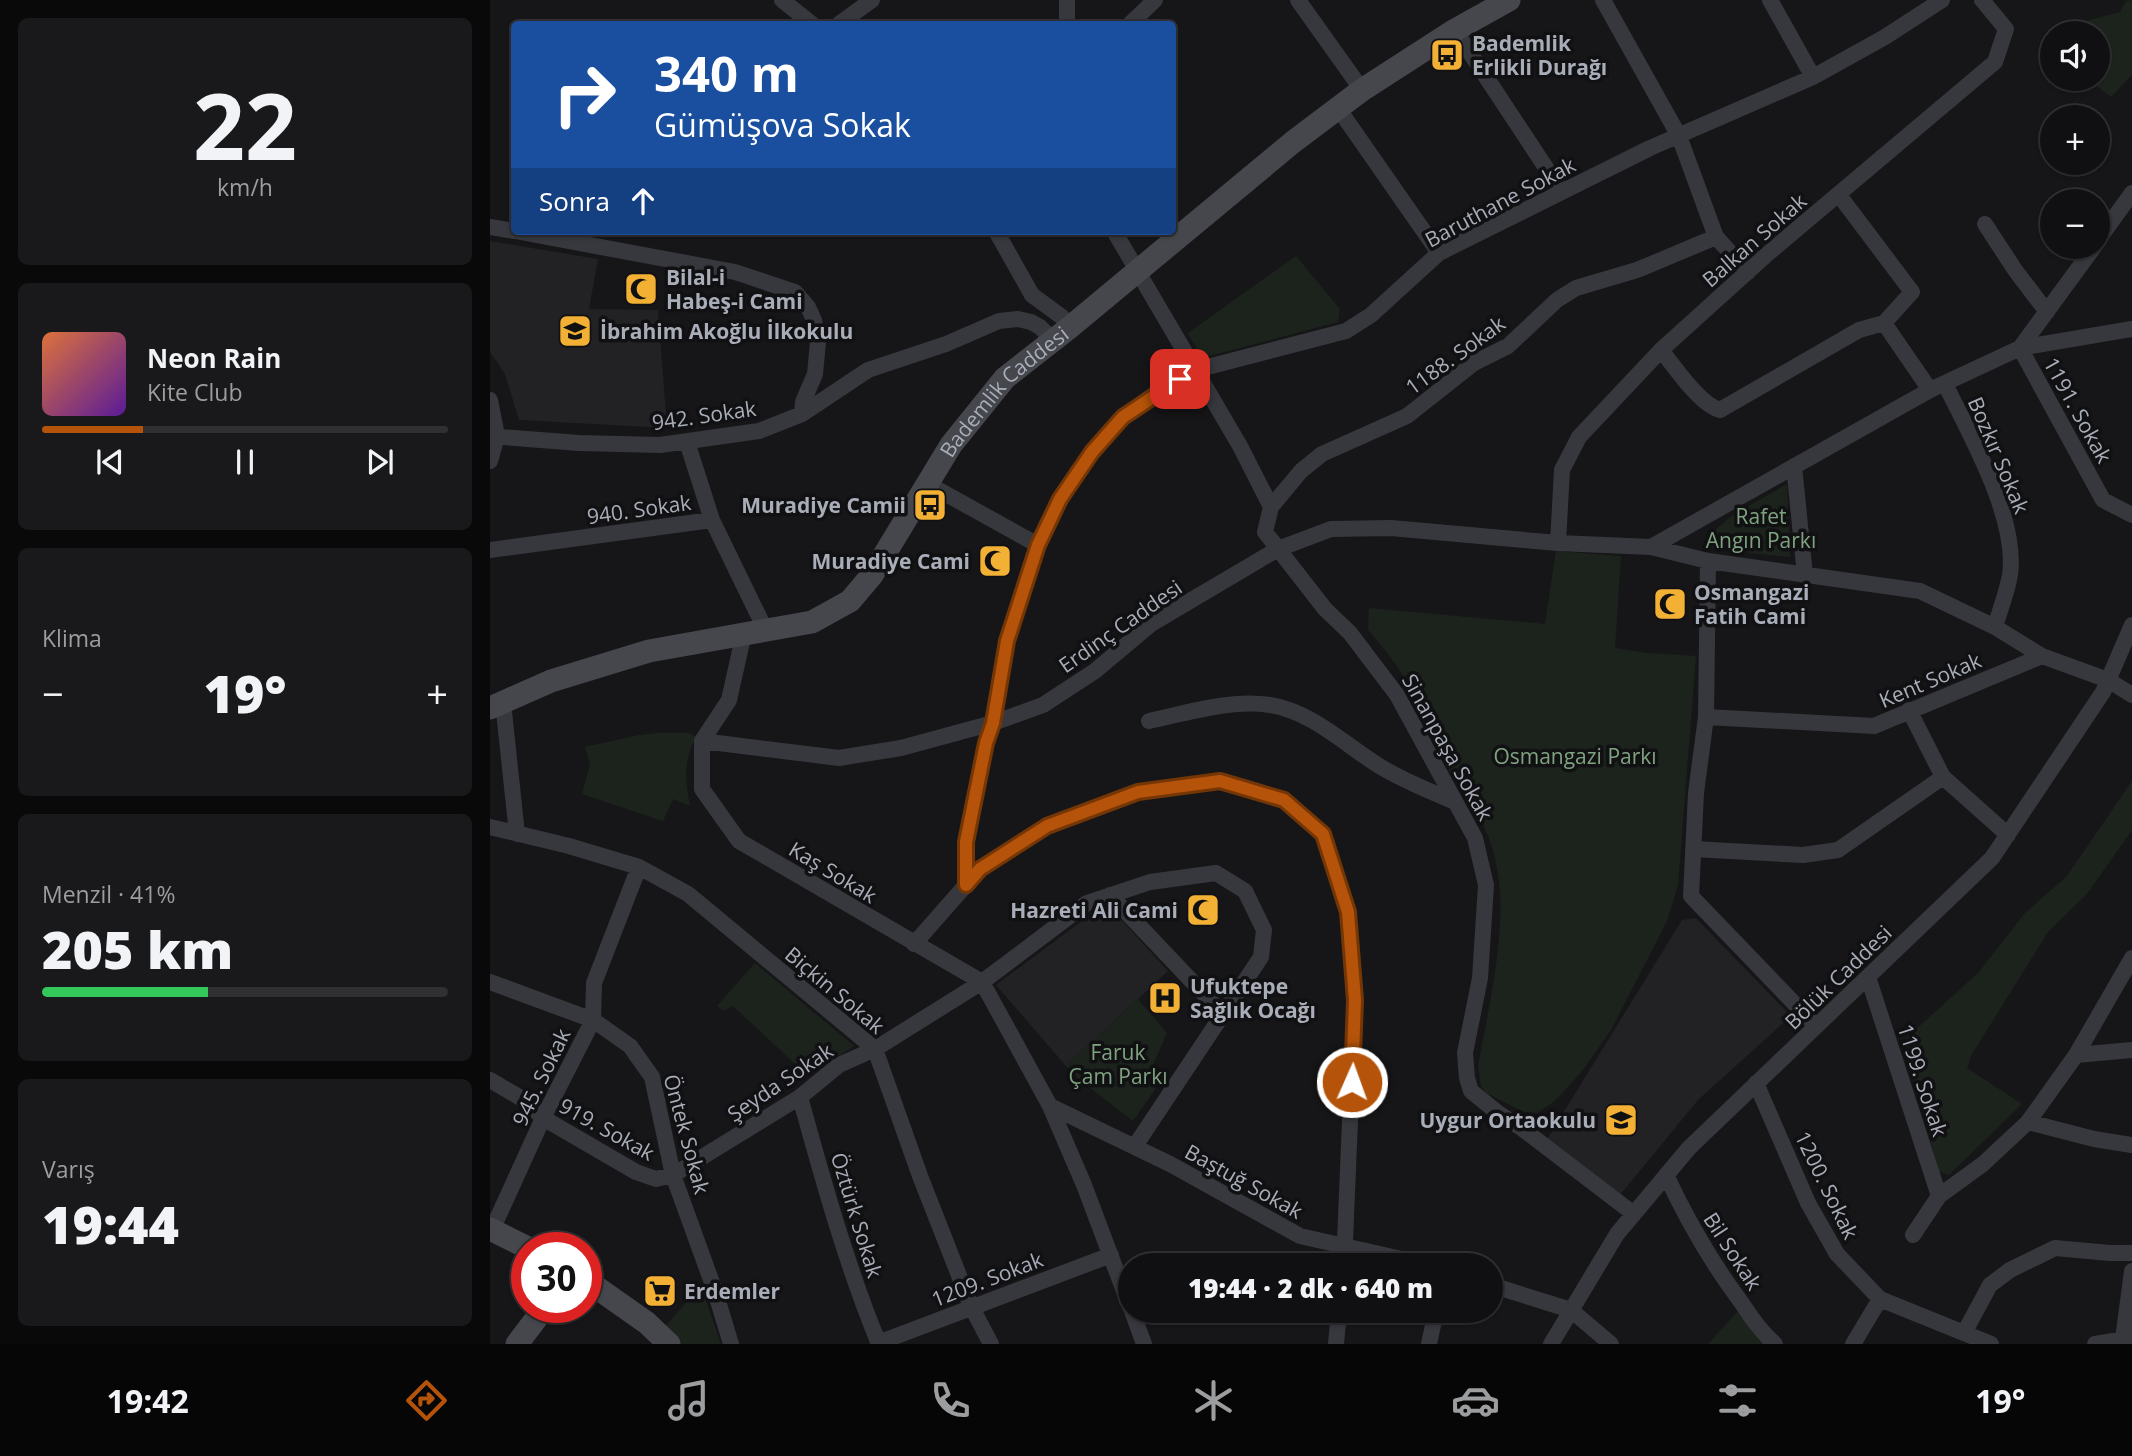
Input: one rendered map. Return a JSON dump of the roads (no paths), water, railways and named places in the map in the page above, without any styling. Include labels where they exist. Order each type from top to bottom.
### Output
[{"type":"street","points":[[782,0],[809,21]]},
{"type":"street","points":[[843,21],[872,0]]},
{"type":"street","points":[[1067,0],[1067,21]]},
{"type":"street","points":[[1133,21],[1155,0]]},
{"type":"street","points":[[1298,0],[1362,90]]},
{"type":"street","name":"Bademlik Caddesi","points":[[497,705],[551,681],[649,651],[812,622],[850,601],[872,575],[951,445],[1005,378],[1362,90],[1455,30],[1509,0]]},
{"type":"street","points":[[1603,0],[1679,136],[1717,237],[1748,272]]},
{"type":"street","points":[[1770,0],[1813,77]]},
{"type":"street","name":"Baruthane Sokak","points":[[966,885],[966,842],[986,743],[993,723],[1007,641],[1038,545],[1060,499],[1092,452],[1123,417],[1164,387],[1196,370],[1346,331],[1371,315],[1439,253],[1679,136],[1813,77],[1885,37],[1942,0]]},
{"type":"street","name":"Balkan Sokak","points":[[1558,543],[1562,470],[1579,437],[1661,350],[1748,272],[1995,62],[2006,29],[1982,0]]},
{"type":"street","points":[[1455,30],[1562,192]]},
{"type":"street","points":[[1338,108],[1439,253]]},
{"type":"street","points":[[2110,223],[2132,193]]},
{"type":"street","points":[[1661,350],[1703,400],[1712,408],[1720,410],[1859,330],[1884,323],[1912,292],[1839,195]]},
{"type":"street","points":[[1985,224],[2047,312]]},
{"type":"street","points":[[490,227],[511,230]]},
{"type":"street","points":[[536,235],[735,272],[795,292],[811,314],[818,342],[815,374],[803,402],[802,414]]},
{"type":"street","points":[[998,235],[1032,295],[1062,317],[1061,334]]},
{"type":"street","points":[[1116,235],[1240,446],[1271,507],[1265,532],[1278,549]]},
{"type":"street","name":"1188. Sokak","points":[[1271,507],[1301,471],[1322,454],[1407,416],[1474,363],[1508,346],[1557,300],[1576,288],[1637,270],[1717,237]]},
{"type":"street","points":[[2020,348],[2085,259]]},
{"type":"street","name":"942. Sokak","points":[[494,436],[579,443],[660,445],[759,431],[802,414],[868,370],[946,344],[999,321],[1018,318],[1061,334]]},
{"type":"street","name":"Bozkır Sokak","points":[[1884,323],[1938,387],[1994,486],[2008,529],[2010,573],[1995,627]]},
{"type":"street","points":[[1651,547],[1938,387],[2020,348],[2132,329]]},
{"type":"street","name":"1191. Sokak","points":[[2020,348],[2104,500],[2132,515]]},
{"type":"street","points":[[490,400],[494,436],[490,461]]},
{"type":"street","name":"940. Sokak","points":[[490,550],[712,520],[687,442]]},
{"type":"street","points":[[1794,466],[1805,575]]},
{"type":"street","points":[[928,484],[1038,545]]},
{"type":"street","points":[[702,741],[729,700],[755,631],[712,520]]},
{"type":"street","name":"Erdinç Caddesi","points":[[702,741],[839,758],[901,748],[993,723],[1043,705],[1095,671],[1151,624],[1278,549],[1331,529],[1391,528],[1558,543],[1651,547],[1708,561],[1920,591],[1995,627],[2042,656],[2108,680],[2132,695]]},
{"type":"street","name":"Sinanpaşa Sokak","points":[[1278,549],[1325,609],[1350,633],[1397,695],[1475,838],[1486,886],[1480,978],[1465,1053],[1467,1078],[1472,1091],[1634,1214]]},
{"type":"street","points":[[1708,561],[1706,717],[1696,793],[1691,896],[1816,1026]]},
{"type":"street","name":"Bölük Caddesi","points":[[1551,1344],[1617,1234],[1689,1148],[1992,858],[2103,692],[2132,625]]},
{"type":"street","name":"Kent Sokak","points":[[1706,717],[1874,726],[2042,656]]},
{"type":"street","points":[[1149,721],[1243,704],[1272,705],[1305,717],[1337,735],[1379,766],[1410,783],[1454,801]]},
{"type":"street","points":[[497,705],[517,834]]},
{"type":"street","points":[[1909,710],[1943,777],[2008,835]]},
{"type":"street","name":"Kaş Sokak","points":[[702,741],[702,789],[739,841],[982,982]]},
{"type":"street","points":[[1693,849],[1803,855],[1838,850],[1943,777]]},
{"type":"street","points":[[914,944],[980,869],[1047,826],[1138,792],[1220,781],[1284,800],[1323,834],[1348,912],[1355,1000],[1345,1253]]},
{"type":"street","name":"Biçkin Sokak","points":[[490,827],[569,846],[639,867],[688,894],[876,1049],[920,1176],[971,1306],[991,1344]]},
{"type":"street","points":[[593,1020],[594,983],[639,867]]},
{"type":"street","name":"Şeyda Sokak","points":[[673,1175],[800,1097],[839,1065],[876,1049],[982,982],[1087,903],[1150,882],[1216,873],[1245,891],[1264,930],[1261,957],[1135,1146]]},
{"type":"street","points":[[1110,895],[1223,1013]]},
{"type":"street","points":[[1913,1235],[1939,1196],[1983,1164],[2028,1122],[2076,1055],[2132,958]]},
{"type":"street","name":"1199. Sokak","points":[[1868,977],[1939,1196]]},
{"type":"street","name":"Öntek Sokak","points":[[490,982],[593,1020],[630,1046],[653,1077],[673,1175],[731,1344]]},
{"type":"street","points":[[982,982],[1050,1106],[1118,1274]]},
{"type":"street","name":"945. Sokak","points":[[491,1230],[543,1118],[593,1020]]},
{"type":"street","points":[[2076,1055],[2132,1050]]},
{"type":"street","name":"919. Sokak","points":[[490,1080],[526,1101],[543,1118],[636,1172],[656,1179],[673,1175]]},
{"type":"street","name":"1200. Sokak","points":[[1756,1083],[1808,1203],[1837,1254],[1880,1299],[1991,1344]]},
{"type":"street","name":"Öztürk Sokak","points":[[800,1097],[832,1211],[864,1310],[878,1344]]},
{"type":"street","name":"Baştuğ Sokak","points":[[1050,1106],[1135,1146],[1300,1236],[1376,1253]]},
{"type":"street","points":[[2028,1122],[2094,1139],[2132,1145]]},
{"type":"street","name":"Bil Sokak","points":[[1666,1175],[1688,1222],[1719,1273],[1765,1335],[1775,1344]]},
{"type":"street","points":[[491,1230],[511,1240]]},
{"type":"street","points":[[1964,1333],[1990,1285],[2010,1270],[2056,1248],[2132,1253]]},
{"type":"street","name":"1209. Sokak","points":[[878,1344],[971,1306],[1111,1255]]},
{"type":"street","points":[[2095,1344],[2128,1338],[2132,1271]]},
{"type":"street","points":[[1503,1289],[1571,1310],[1611,1344]]},
{"type":"street","points":[[602,1291],[647,1323],[669,1344]]},
{"type":"street","points":[[1853,1344],[1880,1299]]},
{"type":"street","points":[[517,1344],[533,1323]]},
{"type":"street","points":[[1136,1323],[1144,1344]]},
{"type":"street","points":[[1336,1344],[1338,1323]]},
{"type":"street","points":[[1429,1344],[1433,1323]]},
{"type":"place","name":"Bademlik Erlikli Durağı","points":[[1447,55]]},
{"type":"place","name":"Bilal-i Habeş-i Cami","points":[[641,289]]},
{"type":"place","name":"İbrahim Akoğlu İlkokulu","points":[[575,331]]},
{"type":"place","name":"Muradiye Camii","points":[[930,505]]},
{"type":"place","name":"Muradiye Cami","points":[[995,561]]},
{"type":"place","name":"Osmangazi Fatih Cami","points":[[1670,604]]},
{"type":"place","name":"Hazreti Ali Cami","points":[[1203,910]]},
{"type":"place","name":"Ufuktepe Sağlık Ocağı","points":[[1165,998]]},
{"type":"place","name":"Uygur Ortaokulu","points":[[1621,1120]]},
{"type":"place","name":"Erdemler","points":[[660,1291]]},
{"type":"park label","name":"Rafet Angın Parkı","points":[[1761,528]]},
{"type":"park label","name":"Osmangazi Parkı","points":[[1575,756]]},
{"type":"park label","name":"Faruk Çam Parkı","points":[[1118,1064]]}]
